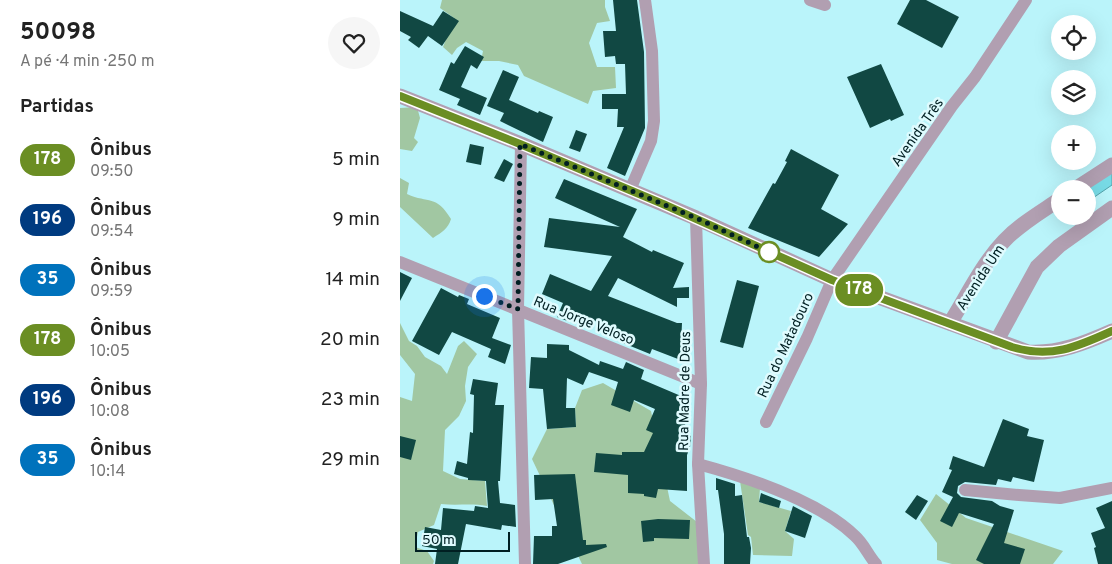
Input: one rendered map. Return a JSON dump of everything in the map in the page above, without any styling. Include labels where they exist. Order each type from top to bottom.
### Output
[{"type":"street","points":[[630,190],[651,141],[654,121],[652,51],[645,0]]},
{"type":"street","points":[[810,0],[825,5]]},
{"type":"street","name":"Avenida Três","points":[[832,280],[952,106],[975,77],[1026,0]]},
{"type":"street","points":[[400,96],[696,218],[832,280],[950,323],[996,342],[1028,352],[1043,353],[1062,350],[1112,331]]},
{"type":"street","points":[[520,144],[518,309],[525,564]]},
{"type":"street","points":[[1089,180],[1112,165]]},
{"type":"street","name":"Avenida Um","points":[[950,323],[1004,240],[1023,224],[1051,205]]},
{"type":"street","points":[[996,342],[1038,267],[1059,246],[1112,208]]},
{"type":"street","name":"Rua Madre de Deus","points":[[696,218],[701,384],[698,464],[704,564]]},
{"type":"street","name":"Rua Jorge Veloso","points":[[400,262],[701,384]]},
{"type":"street","name":"Rua do Matadouro","points":[[766,422],[807,338],[832,280]]},
{"type":"street","points":[[698,464],[741,476],[820,510],[856,536],[876,564]]},
{"type":"street","points":[[965,490],[1060,498],[1112,488]]},
{"type":"green space","points":[[442,0],[605,0],[605,7],[610,21],[597,23],[589,43],[597,67],[615,67],[616,88],[593,91],[588,104],[524,76],[518,65],[499,61],[481,61],[483,51],[466,42],[457,48],[452,55],[443,47],[454,18],[440,8]]},
{"type":"green space","points":[[417,107],[420,118],[414,138],[418,142],[412,151],[400,149],[400,108]]},
{"type":"green space","points":[[400,178],[409,183],[407,194],[436,203],[446,211],[451,219],[446,228],[433,238],[400,207]]},
{"type":"green space","points":[[400,323],[409,341],[417,346],[425,357],[441,366],[447,374],[458,346],[464,341],[477,354],[468,367],[465,386],[466,401],[459,416],[445,430],[443,471],[460,479],[485,481],[487,506],[441,504],[434,525],[418,532],[415,547],[427,551],[434,561],[433,564],[400,564],[400,397],[412,401],[415,374],[400,355]]},
{"type":"green space","points":[[603,383],[651,411],[670,501],[697,522],[699,564],[582,564],[532,459],[547,429],[576,427],[575,408],[582,390]]},
{"type":"green space","points":[[740,481],[760,488],[759,502],[791,511],[785,531],[794,539],[792,556],[753,555]]},
{"type":"green space","points":[[936,494],[966,518],[1063,551],[1053,564],[952,564],[937,560],[937,543],[920,520]]},
{"type":"water","points":[[1112,169],[1112,185],[1096,196],[1096,182]]},
{"type":"building","points":[[613,0],[637,0],[644,52],[645,128],[625,176],[607,168],[624,127],[617,127],[618,109],[602,109],[602,94],[626,94],[625,64],[616,64],[615,56],[605,57],[603,31],[616,31]]},
{"type":"building","points":[[910,0],[926,0],[959,17],[942,48],[897,24]]},
{"type":"building","points":[[400,11],[433,26],[443,11],[459,21],[442,46],[428,36],[419,48],[408,40],[411,37],[400,31]]},
{"type":"building","points":[[465,46],[484,57],[477,69],[471,65],[461,87],[487,98],[480,115],[457,105],[460,99],[439,90],[451,62],[454,64]]},
{"type":"building","points":[[881,64],[904,115],[870,128],[847,77]]},
{"type":"building","points":[[503,70],[519,77],[509,100],[538,113],[539,111],[553,117],[543,142],[500,121],[504,113],[487,106]]},
{"type":"building","points":[[576,130],[587,134],[580,152],[569,148]]},
{"type":"building","points":[[470,144],[484,147],[481,165],[466,162]]},
{"type":"building","points":[[791,149],[839,175],[821,209],[848,224],[819,257],[748,228],[787,162],[785,161]]},
{"type":"building","points":[[504,159],[513,164],[504,182],[494,178]]},
{"type":"building","points":[[564,179],[637,209],[623,237],[652,252],[653,250],[684,263],[673,288],[689,287],[689,298],[677,298],[677,307],[618,278],[608,296],[677,323],[682,323],[681,345],[683,345],[678,359],[652,349],[650,354],[623,343],[624,340],[611,335],[613,329],[575,312],[570,322],[557,317],[563,303],[542,294],[550,274],[591,291],[612,256],[544,247],[549,218],[620,227],[555,198]]},
{"type":"building","points":[[400,272],[412,278],[400,301]]},
{"type":"building","points":[[737,280],[759,286],[743,348],[720,342]]},
{"type":"building","points":[[441,288],[458,297],[459,295],[469,299],[467,304],[500,318],[492,338],[511,345],[505,364],[488,357],[491,349],[452,332],[439,355],[412,341]]},
{"type":"building","points":[[547,344],[569,345],[569,350],[599,365],[600,361],[623,369],[626,362],[644,370],[641,379],[688,399],[683,408],[691,412],[682,431],[691,436],[687,455],[687,491],[658,489],[656,498],[644,496],[644,494],[628,493],[628,475],[594,472],[596,453],[622,455],[622,452],[644,452],[653,433],[646,430],[655,409],[634,400],[630,412],[611,405],[618,382],[589,372],[583,385],[567,378],[566,408],[575,408],[576,427],[547,429],[543,389],[529,388],[531,357],[547,358]]},
{"type":"building","points":[[473,379],[498,383],[495,405],[504,405],[500,481],[498,481],[500,503],[515,505],[516,527],[502,525],[501,530],[466,524],[458,564],[435,564],[437,549],[422,546],[425,527],[441,530],[443,508],[474,511],[475,506],[488,508],[486,481],[468,480],[468,478],[454,474],[457,461],[467,464],[470,432],[473,433],[474,395],[470,394]]},
{"type":"building","points":[[1003,419],[1029,429],[1027,436],[1044,440],[1034,482],[1013,477],[1011,482],[998,479],[996,485],[965,482],[958,486],[957,493],[961,497],[992,501],[1000,506],[1014,510],[1004,543],[1025,549],[1020,564],[984,564],[976,560],[994,524],[959,513],[952,527],[940,521],[953,497],[942,492],[952,470],[949,469],[953,456],[984,467]]},
{"type":"building","points":[[400,436],[416,440],[411,460],[400,457]]},
{"type":"building","points":[[575,474],[583,540],[586,540],[586,545],[606,544],[607,547],[558,564],[533,564],[534,536],[552,536],[552,526],[557,526],[553,499],[535,500],[534,475]]},
{"type":"building","points":[[716,478],[735,484],[735,496],[742,495],[747,537],[749,537],[751,548],[750,564],[724,564],[724,534],[718,490],[716,490]]},
{"type":"building","points":[[761,493],[781,501],[779,508],[759,502]]},
{"type":"building","points":[[917,495],[928,501],[916,520],[905,512]]},
{"type":"building","points":[[1112,501],[1112,564],[1098,564],[1094,548],[1096,547],[1091,533],[1105,528],[1096,508]]},
{"type":"building","points":[[793,506],[812,516],[805,538],[785,531]]},
{"type":"building","points":[[658,519],[690,520],[689,539],[654,538],[654,541],[643,542],[641,521]]},
{"type":"bus line","name":"178","points":[[400,96],[696,218],[832,280],[950,323],[996,342],[1028,352],[1043,353],[1062,350],[1112,331]]},
{"type":"route","points":[[484,296],[518,309],[520,144],[696,218],[769,252]]}]
